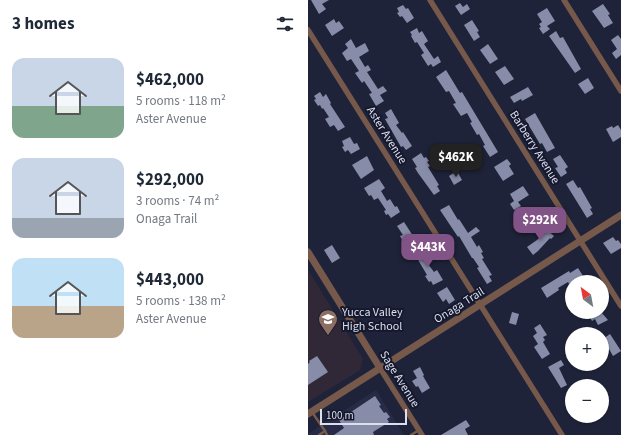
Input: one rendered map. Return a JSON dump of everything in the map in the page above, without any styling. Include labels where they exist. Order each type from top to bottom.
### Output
[{"type":"street","name":"Barberry Avenue","points":[[430,0],[621,306]]},
{"type":"street","points":[[564,0],[621,91]]},
{"type":"street","name":"Aster Avenue","points":[[308,30],[562,435]]},
{"type":"street","name":"Onaga Trail","points":[[310,413],[621,215]]},
{"type":"street","name":"Sage Avenue","points":[[308,252],[420,432]]},
{"type":"lane","points":[[310,413],[328,435]]},
{"type":"lane","points":[[319,435],[325,431]]},
{"type":"lane","points":[[411,435],[420,432]]},
{"type":"shaded area","name":"Yucca Valley High School","points":[[308,270],[363,359],[360,370],[308,402]]},
{"type":"shaded area","points":[[376,390],[404,435],[308,435],[308,434]]},
{"type":"building","points":[[311,0],[329,0],[322,4],[326,9],[319,14]]},
{"type":"building","points":[[460,3],[463,7],[467,4],[470,9],[461,15],[455,6]]},
{"type":"building","points":[[603,4],[610,14],[608,15],[613,23],[604,28],[592,11]]},
{"type":"building","points":[[403,5],[406,9],[408,8],[414,18],[407,23],[402,16],[400,17],[397,13],[399,12],[397,8]]},
{"type":"building","points":[[547,8],[555,21],[547,26],[550,29],[543,34],[539,28],[541,27],[539,24],[542,22],[537,14]]},
{"type":"building","points":[[334,19],[336,23],[339,21],[344,28],[332,36],[325,25]]},
{"type":"building","points":[[472,20],[479,31],[477,32],[480,37],[474,41],[464,25]]},
{"type":"building","points":[[417,28],[419,33],[422,31],[428,41],[424,44],[434,59],[438,56],[441,62],[433,67],[431,64],[428,66],[421,55],[424,53],[411,36],[412,35],[410,32]]},
{"type":"building","points":[[556,31],[560,38],[563,37],[581,69],[575,73],[549,36]]},
{"type":"building","points":[[618,35],[621,39],[621,55],[616,59],[612,53],[617,49],[611,40]]},
{"type":"building","points":[[351,39],[356,48],[365,43],[369,51],[359,57],[365,67],[368,65],[371,70],[367,72],[378,89],[383,86],[387,91],[380,95],[384,101],[376,106],[369,94],[372,93],[364,81],[362,83],[355,73],[359,71],[351,59],[347,61],[342,53],[348,48],[345,44]]},
{"type":"building","points":[[488,44],[498,59],[490,64],[480,50]]},
{"type":"building","points":[[505,66],[514,79],[504,85],[495,72]]},
{"type":"building","points":[[446,70],[460,93],[462,92],[498,152],[490,157],[483,146],[485,145],[479,134],[477,135],[470,123],[472,122],[467,113],[461,116],[453,104],[456,103],[449,91],[446,92],[436,77]]},
{"type":"building","points":[[588,78],[594,88],[585,94],[578,84]]},
{"type":"building","points":[[528,87],[533,95],[522,101],[521,99],[514,103],[510,97]]},
{"type":"building","points":[[320,92],[323,97],[326,94],[331,103],[330,104],[345,127],[338,131],[334,125],[330,127],[325,119],[329,117],[323,108],[322,109],[320,105],[318,106],[314,100],[316,99],[314,96]]},
{"type":"building","points":[[391,109],[399,123],[396,125],[402,133],[403,132],[412,146],[406,150],[403,146],[401,147],[385,119],[388,118],[385,113]]},
{"type":"building","points":[[535,113],[555,148],[547,152],[542,143],[540,144],[525,119]]},
{"type":"building","points":[[618,125],[621,130],[621,137],[613,142],[606,129],[612,126],[613,128]]},
{"type":"building","points":[[350,137],[354,144],[357,143],[360,149],[351,154],[348,150],[345,152],[342,147],[344,146],[342,141]]},
{"type":"building","points":[[421,153],[424,158],[426,157],[429,161],[427,162],[430,166],[428,167],[439,185],[437,186],[440,191],[434,195],[418,173],[415,168],[417,167],[412,159]]},
{"type":"building","points":[[560,155],[568,167],[565,169],[567,173],[561,177],[555,168],[558,167],[553,159]]},
{"type":"building","points":[[367,156],[374,170],[361,179],[352,165]]},
{"type":"building","points":[[507,159],[511,164],[509,166],[514,174],[503,181],[494,167]]},
{"type":"building","points":[[457,171],[462,180],[454,185],[449,176]]},
{"type":"building","points":[[379,179],[385,188],[381,191],[387,201],[390,199],[395,207],[397,206],[400,212],[391,218],[388,214],[386,215],[384,211],[386,210],[378,198],[374,200],[371,195],[369,196],[364,188]]},
{"type":"building","points":[[573,180],[578,188],[580,187],[592,208],[590,209],[593,214],[587,218],[566,184]]},
{"type":"building","points":[[523,186],[529,195],[518,202],[521,206],[514,210],[510,204],[514,201],[510,194]]},
{"type":"building","points":[[449,205],[468,233],[476,227],[480,231],[471,237],[477,247],[479,245],[483,252],[481,253],[484,258],[482,259],[492,275],[489,276],[492,281],[487,284],[477,268],[479,267],[440,210]]},
{"type":"building","points":[[404,222],[415,239],[405,245],[400,236],[403,235],[397,226]]},
{"type":"building","points":[[545,228],[554,236],[551,239],[550,238],[533,255],[527,247],[541,236],[539,234]]},
{"type":"building","points":[[613,237],[621,244],[621,248],[611,254],[603,243]]},
{"type":"building","points":[[332,245],[340,258],[332,263],[324,250]]},
{"type":"building","points":[[420,250],[423,254],[426,253],[431,262],[428,264],[434,272],[437,270],[443,280],[433,285],[431,281],[429,282],[425,276],[427,275],[414,253]]},
{"type":"building","points":[[578,268],[582,275],[565,275],[565,284],[547,298],[541,288],[569,271],[570,273]]},
{"type":"building","points":[[447,287],[455,300],[449,304],[446,299],[443,302],[437,293]]},
{"type":"building","points":[[512,312],[519,314],[516,325],[509,323]]},
{"type":"building","points":[[595,319],[608,320],[598,325]]},
{"type":"building","points":[[540,324],[547,335],[543,337],[545,340],[543,342],[550,354],[542,359],[534,347],[538,344],[533,336],[537,333],[534,328]]},
{"type":"building","points":[[610,334],[621,351],[613,356],[609,349]]},
{"type":"building","points":[[317,356],[328,372],[308,385],[308,364],[310,362],[309,361]]},
{"type":"building","points":[[561,360],[564,365],[559,368],[565,381],[565,386],[561,388],[548,367]]},
{"type":"building","points":[[420,367],[430,388],[422,393],[418,386],[416,387],[412,381],[417,378],[413,371]]},
{"type":"building","points":[[375,396],[384,413],[386,412],[390,417],[387,419],[389,422],[373,432],[374,435],[334,435],[344,428],[339,420]]},
{"type":"building","points":[[466,420],[470,426],[465,429],[468,435],[441,435]]},
{"type":"place","name":"Yucca Valley High School","points":[[328,336]]}]
